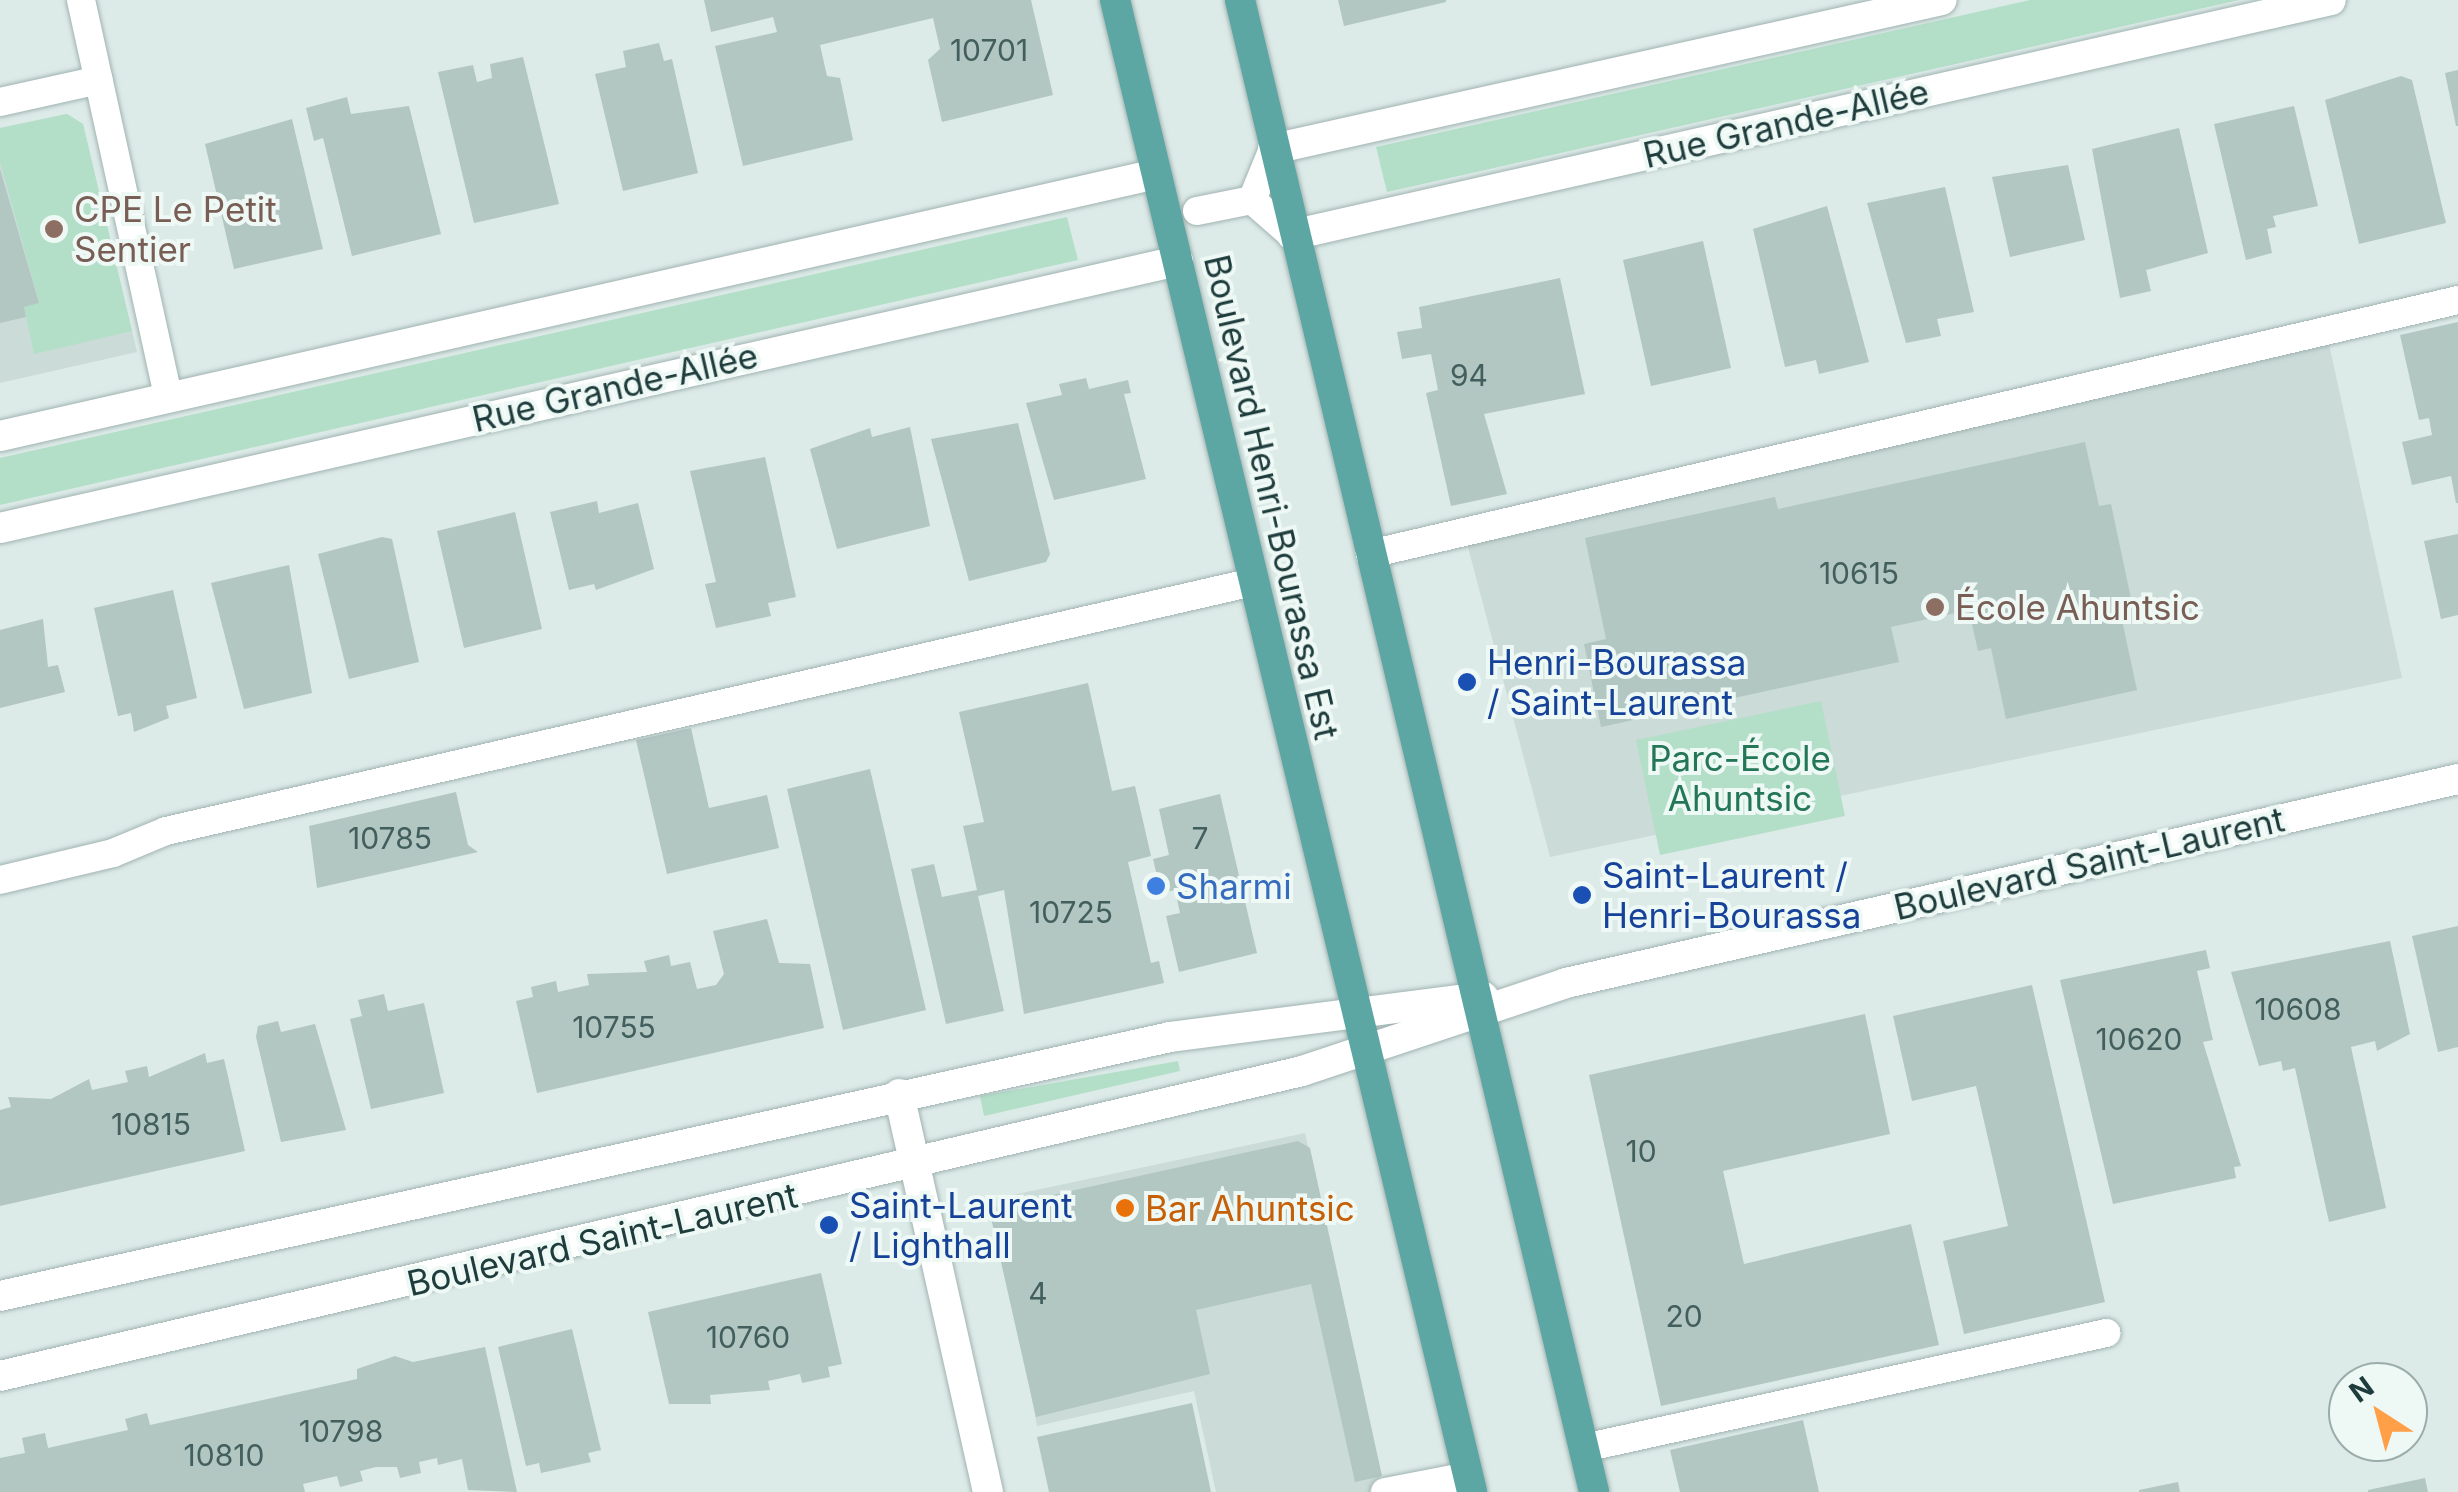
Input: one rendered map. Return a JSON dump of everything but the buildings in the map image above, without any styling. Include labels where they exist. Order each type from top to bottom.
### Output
[{"type":"main road","name":"Boulevard Henri-Bourassa Est","points":[[1115,0],[1470,1484]]},
{"type":"main road","points":[[1240,0],[1292,235],[1481,1003],[1594,1492]]},
{"type":"street","points":[[1273,148],[1942,0]]},
{"type":"street","name":"Rue Grande-Allée","points":[[1292,235],[2331,0]]},
{"type":"street","points":[[0,436],[1156,174]]},
{"type":"street","name":"Rue Grande-Allée","points":[[0,528],[1178,260]]},
{"type":"street","name":"Boulevard Saint-Laurent","points":[[0,1296],[1170,1037],[1356,1011],[1481,1003],[2458,779]]},
{"type":"street","name":"Boulevard Saint-Laurent","points":[[0,1376],[915,1166],[1366,1050],[1481,1003]]},
{"type":"street","points":[[899,1094],[988,1492]]},
{"type":"lane","points":[[81,0],[168,397]]},
{"type":"lane","points":[[0,102],[99,80]]},
{"type":"lane","points":[[1252,200],[1273,148]]},
{"type":"lane","points":[[1156,174],[1197,211]]},
{"type":"lane","points":[[1197,211],[1252,200]]},
{"type":"lane","points":[[1252,200],[1292,235]]},
{"type":"lane","points":[[1178,260],[1197,211]]},
{"type":"lane","points":[[1370,554],[2458,300]]},
{"type":"lane","points":[[0,880],[113,853],[166,831],[1253,582]]},
{"type":"lane","points":[[1584,1448],[2106,1333]]},
{"type":"lane","points":[[1384,1492],[1470,1484]]},
{"type":"shaded area","name":"CPE Le Petit Sentier","points":[[67,114],[83,124],[137,352],[0,383],[0,128]]},
{"type":"shaded area","name":"École Ahuntsic","points":[[2329,344],[2402,678],[1550,857],[1465,536]]},
{"type":"shaded area","points":[[1305,1133],[1383,1492],[1216,1492],[1194,1391],[1037,1426],[994,1199]]},
{"type":"green space","points":[[2030,0],[2239,0],[1387,192],[1376,147]]},
{"type":"green space","name":"CPE Le Petit Sentier","points":[[67,114],[83,124],[132,331],[34,354],[24,307],[39,302],[0,162],[0,128]]},
{"type":"green space","points":[[1067,217],[1078,260],[0,505],[0,458]]},
{"type":"green space","name":"Parc-École Ahuntsic","points":[[1821,701],[1845,816],[1660,855],[1636,740]]},
{"type":"green space","points":[[1178,1061],[1180,1071],[984,1116],[980,1096]]},
{"type":"place","name":"CPE Le Petit Sentier","points":[[54,229]]},
{"type":"place","name":"École Ahuntsic","points":[[1935,607]]},
{"type":"place","name":"Henri-Bourassa / Saint-Laurent","points":[[1467,682]]},
{"type":"place","name":"Sharmi","points":[[1156,886]]},
{"type":"place","name":"Saint-Laurent / Henri-Bourassa","points":[[1582,895]]},
{"type":"place","name":"Bar Ahuntsic","points":[[1125,1208]]},
{"type":"place","name":"Saint-Laurent / Lighthall","points":[[829,1225]]}]
